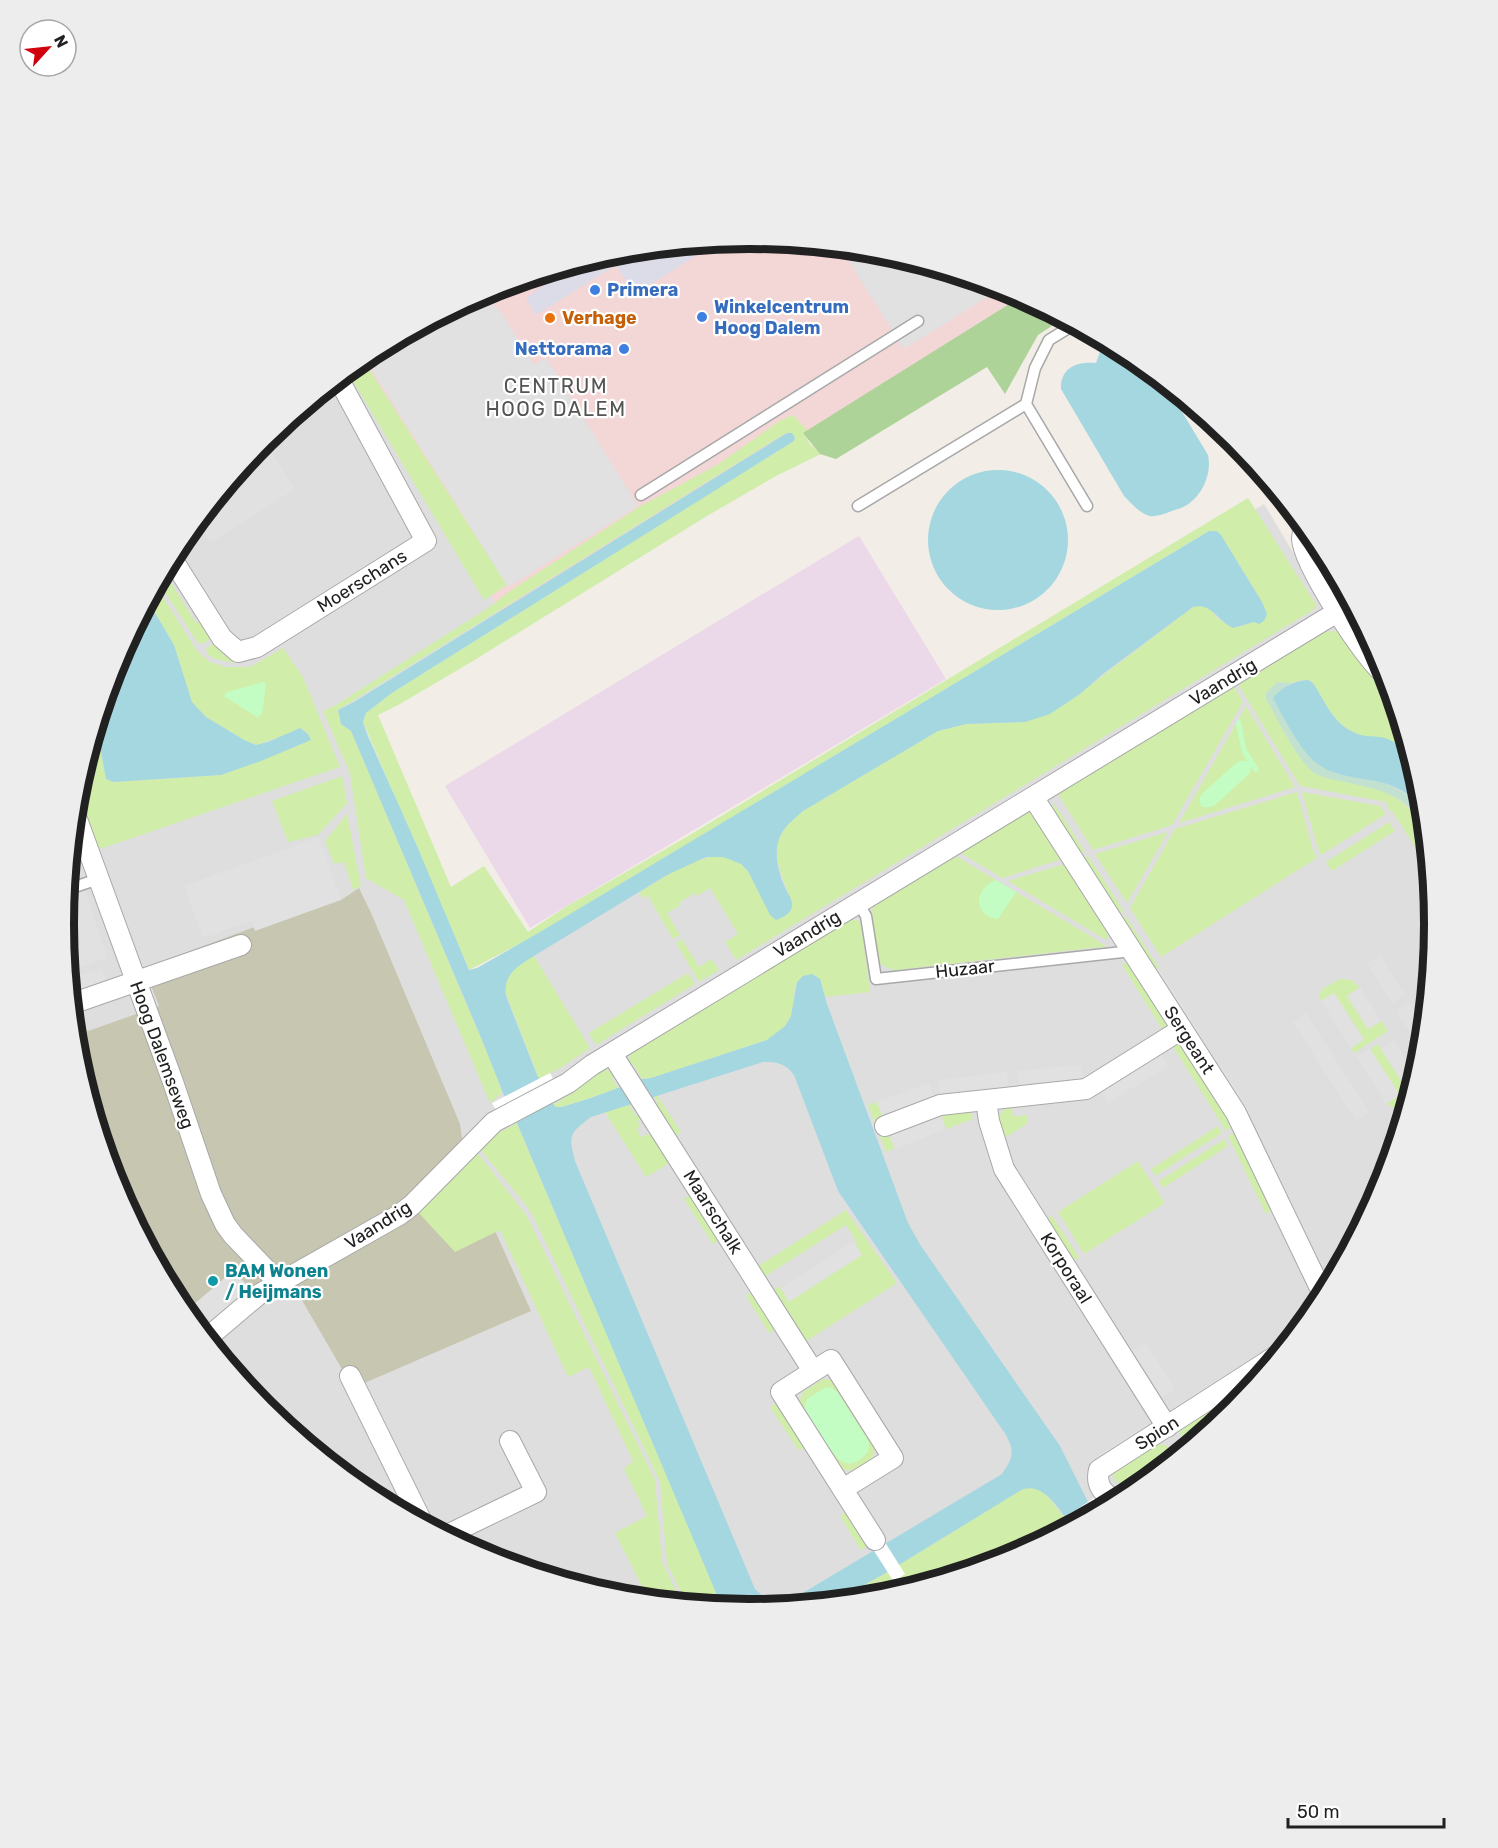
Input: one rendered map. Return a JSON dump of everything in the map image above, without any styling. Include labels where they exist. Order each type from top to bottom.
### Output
[{"type":"street","name":"Moerschans","points":[[177,566],[222,638],[238,652],[257,647],[426,541],[342,385]]},
{"type":"street","points":[[1303,537],[1312,566],[1345,607],[1365,654],[1371,661]]},
{"type":"street","name":"Vaandrig","points":[[212,1334],[258,1295],[399,1215],[500,1118],[617,1061],[858,903],[1345,607]]},
{"type":"street","name":"Sergeant","points":[[1033,797],[1242,1124],[1319,1286]]},
{"type":"street","name":"Hoog Dalemseweg","points":[[80,829],[218,1209],[225,1224],[242,1246],[279,1282]]},
{"type":"street","points":[[78,1002],[241,945]]},
{"type":"street","points":[[885,1126],[940,1105],[1086,1089],[1182,1029]]},
{"type":"street","name":"Maarschalk","points":[[617,1061],[813,1371]]},
{"type":"street","name":"Korporaal","points":[[986,1100],[989,1121],[1004,1169],[1167,1427]]},
{"type":"street","points":[[843,1489],[893,1458],[831,1360],[781,1392],[875,1540]]},
{"type":"street","name":"Spion","points":[[1109,1496],[1099,1486],[1096,1479],[1099,1470],[1258,1368]]},
{"type":"street","points":[[350,1376],[417,1512]]},
{"type":"street","points":[[454,1532],[536,1492],[510,1441]]},
{"type":"lane","points":[[641,495],[918,321]]},
{"type":"lane","points":[[858,506],[1026,404],[1035,368],[1049,340],[1068,329]]},
{"type":"lane","points":[[1026,404],[1087,506]]},
{"type":"lane","points":[[75,887],[98,879]]},
{"type":"lane","name":"Huzaar","points":[[858,903],[866,916],[876,979],[1132,951]]},
{"type":"shaded area","points":[[749,249],[837,254],[881,261],[924,272],[966,284],[1012,302],[506,621],[360,372],[374,362],[450,318],[532,284],[617,261],[661,254]]},
{"type":"shaded area","points":[[705,250],[635,294],[616,265],[536,315],[526,298],[556,277],[574,272],[617,261]]},
{"type":"shaded area","points":[[845,255],[881,261],[924,272],[992,294],[904,349]]},
{"type":"shaded area","points":[[488,301],[500,311],[534,365],[546,358],[638,506],[508,587],[369,365],[411,339]]},
{"type":"shaded area","points":[[360,372],[506,621],[352,714],[468,986],[1264,504],[1391,715],[1412,792],[1419,836],[1424,924],[1419,1012],[1412,1056],[1389,1141],[1355,1223],[1334,1262],[1311,1299],[1257,1369],[1227,1402],[1160,1460],[1124,1486],[1048,1530],[966,1564],[924,1576],[881,1587],[793,1598],[749,1600],[661,1594],[617,1587],[532,1564],[450,1530],[411,1509],[374,1486],[304,1432],[271,1402],[213,1335],[187,1299],[143,1223],[109,1141],[97,1099],[86,1056],[75,968],[75,880],[79,836],[86,792],[109,707],[143,625],[164,586],[187,549],[241,479],[271,446],[338,388]]},
{"type":"shaded area","points":[[269,448],[295,489],[210,543],[201,529]]},
{"type":"shaded area","points":[[859,536],[946,679],[530,928],[445,786]]},
{"type":"shaded area","points":[[1277,682],[1291,683],[1274,698],[1292,733],[1311,759],[1329,770],[1391,786],[1414,802],[1416,815],[1404,803],[1386,793],[1314,773],[1288,739],[1266,699],[1266,693]]},
{"type":"shaded area","points":[[319,837],[341,900],[255,931],[251,921],[203,938],[184,886]]},
{"type":"shaded area","points":[[76,866],[107,958],[76,969],[74,924]]},
{"type":"shaded area","points":[[359,888],[372,915],[460,1124],[466,1166],[531,1311],[353,1388],[289,1278],[215,1337],[213,1335],[164,1262],[125,1183],[109,1141],[97,1099],[82,1033],[159,1006],[144,968],[309,907],[341,900]]},
{"type":"shaded area","points":[[1380,956],[1405,995],[1392,1003],[1367,964]]},
{"type":"shaded area","points":[[102,968],[107,983],[77,993],[76,976]]},
{"type":"shaded area","points":[[1159,969],[1199,1031],[1194,1034],[1154,972]]},
{"type":"shaded area","points":[[1360,987],[1381,1021],[1368,1029],[1347,996]]},
{"type":"shaded area","points":[[1334,993],[1364,1040],[1351,1048],[1321,1001]]},
{"type":"shaded area","points":[[1409,1002],[1418,1017],[1415,1039],[1396,1010]]},
{"type":"shaded area","points":[[1306,1013],[1369,1112],[1356,1121],[1293,1022]]},
{"type":"shaded area","points":[[1394,1040],[1410,1065],[1406,1080],[1402,1082],[1381,1049]]},
{"type":"shaded area","points":[[1370,1049],[1400,1095],[1386,1104],[1357,1057]]},
{"type":"shaded area","points":[[1160,1052],[1168,1066],[1108,1103],[1100,1090]]},
{"type":"shaded area","points":[[1081,1065],[1082,1075],[1088,1076],[1083,1080],[1019,1087],[1017,1071]]},
{"type":"shaded area","points":[[1221,1065],[1251,1113],[1246,1116],[1216,1068]]},
{"type":"shaded area","points":[[1007,1072],[1008,1088],[939,1095],[938,1080]]},
{"type":"shaded area","points":[[929,1083],[934,1097],[883,1117],[877,1102]]},
{"type":"shaded area","points":[[942,1113],[941,1117],[946,1129],[895,1149],[889,1134]]},
{"type":"shaded area","points":[[854,1241],[862,1255],[789,1302],[781,1288]]},
{"type":"shaded area","points":[[234,1270],[253,1293],[212,1328],[193,1305]]},
{"type":"shaded area","points":[[1282,1338],[1270,1354],[1263,1358],[1260,1353]]},
{"type":"shaded area","points":[[1146,1343],[1175,1389],[1162,1397],[1133,1351]]},
{"type":"shaded area","points":[[1253,1357],[1256,1362],[1177,1412],[1174,1407]]},
{"type":"shaded area","points":[[1148,1424],[1151,1429],[1104,1459],[1101,1454]]},
{"type":"green space","points":[[1012,302],[1057,323],[1038,335],[1005,394],[987,367],[836,459],[820,454],[803,433]]},
{"type":"green space","points":[[368,367],[507,585],[484,600],[351,378]]},
{"type":"green space","points":[[793,415],[807,430],[804,433],[810,444],[821,454],[776,476],[707,516],[473,661],[378,715],[451,887],[484,866],[528,932],[567,906],[688,836],[1248,498],[1317,606],[736,960],[725,942],[738,934],[710,888],[697,896],[695,893],[679,903],[680,906],[667,913],[680,935],[673,939],[648,896],[643,898],[639,893],[690,863],[705,858],[732,859],[743,866],[760,893],[783,916],[792,908],[792,904],[779,865],[778,844],[790,823],[803,811],[938,731],[966,724],[1025,722],[1067,703],[1193,607],[1207,607],[1221,621],[1240,627],[1267,614],[1221,535],[1217,531],[1209,531],[531,938],[469,970],[363,722],[366,713],[392,693],[795,440],[792,433],[786,433],[338,710],[341,724],[351,731],[496,1074],[502,1093],[490,1103],[404,900],[366,878],[350,773],[323,711],[488,608],[513,589],[639,507],[717,465],[781,420]]},
{"type":"green space","points":[[169,579],[196,623],[201,620],[212,638],[202,644],[197,642],[163,588]]},
{"type":"green space","points":[[160,593],[197,651],[210,662],[226,667],[250,667],[283,648],[303,677],[340,767],[97,850],[83,812],[99,741],[106,779],[113,782],[221,775],[289,749],[310,736],[303,729],[256,745],[206,717],[192,702],[174,645],[152,608]]},
{"type":"green space","points":[[1336,631],[1350,641],[1377,676],[1401,749],[1354,733],[1340,724],[1325,705],[1313,683],[1308,680],[1291,683],[1277,682],[1324,777],[1386,792],[1398,799],[1416,817],[1421,856],[1386,802],[1300,786],[1238,684],[1324,632]]},
{"type":"green space","points":[[215,642],[224,655],[236,661],[235,663],[215,659],[208,655],[206,649]]},
{"type":"green space","points":[[263,682],[266,684],[262,714],[257,717],[224,696],[227,692]]},
{"type":"green space","points":[[1234,686],[1243,702],[1172,825],[1093,850],[1058,794]]},
{"type":"green space","points":[[1246,706],[1295,787],[1179,823]]},
{"type":"green space","points":[[1240,717],[1246,749],[1259,769],[1256,773],[1251,767],[1250,773],[1216,804],[1211,807],[1202,807],[1199,800],[1202,794],[1236,763],[1247,761],[1242,752],[1236,724]]},
{"type":"green space","points":[[342,776],[347,803],[318,835],[288,842],[272,801]]},
{"type":"green space","points":[[1297,792],[1317,858],[1161,957],[1130,908],[1175,829]]},
{"type":"green space","points":[[1302,792],[1380,806],[1386,814],[1321,855]]},
{"type":"green space","points":[[1053,802],[1085,852],[1079,854],[1054,814]]},
{"type":"green space","points":[[1030,808],[1062,859],[1002,878],[959,852]]},
{"type":"green space","points":[[347,814],[361,886],[353,890],[344,862],[334,864],[325,841]]},
{"type":"green space","points":[[1389,822],[1395,831],[1332,871],[1326,862]]},
{"type":"green space","points":[[1168,832],[1127,903],[1095,854]]},
{"type":"green space","points":[[954,855],[1107,947],[896,970],[882,965],[879,962],[875,943],[873,903]]},
{"type":"green space","points":[[1088,856],[1123,910],[1119,916],[1082,858]]},
{"type":"green space","points":[[1065,864],[1110,932],[1106,940],[1008,881]]},
{"type":"green space","points":[[996,880],[1016,892],[998,919],[984,912],[979,901],[983,889]]},
{"type":"green space","points":[[1125,915],[1159,968],[1154,972],[1122,921]]},
{"type":"green space","points":[[849,918],[859,921],[861,925],[870,992],[825,997],[820,979],[803,976],[797,982],[794,992],[791,1016],[778,1033],[767,1040],[651,1078],[642,1079],[633,1064],[630,1066],[628,1059],[632,1052]]},
{"type":"green space","points":[[682,939],[699,967],[712,959],[719,970],[699,982],[676,943]]},
{"type":"green space","points":[[534,956],[590,1048],[539,1079],[505,991],[514,969]]},
{"type":"green space","points":[[1128,961],[1169,1024],[1162,1029],[1122,965]]},
{"type":"green space","points":[[688,973],[695,984],[596,1045],[589,1033]]},
{"type":"green space","points":[[1340,979],[1351,980],[1360,987],[1347,996],[1368,1029],[1382,1021],[1388,1031],[1354,1053],[1351,1048],[1364,1039],[1334,993],[1321,1001],[1319,995],[1322,989]]},
{"type":"green space","points":[[1180,1041],[1233,1126],[1226,1131],[1172,1045]]},
{"type":"green space","points":[[1378,1044],[1402,1082],[1406,1080],[1398,1107],[1392,1107],[1387,1103],[1399,1095],[1370,1049]]},
{"type":"green space","points":[[604,1070],[608,1070],[614,1076],[612,1078],[619,1089],[562,1107],[552,1105],[562,1100],[560,1096]]},
{"type":"green space","points":[[657,1095],[681,1132],[674,1136],[655,1104],[658,1102],[654,1096]]},
{"type":"green space","points":[[877,1102],[882,1116],[880,1118],[895,1148],[886,1152],[868,1105]]},
{"type":"green space","points":[[629,1105],[636,1116],[639,1115],[642,1118],[637,1121],[641,1126],[637,1129],[641,1137],[653,1134],[671,1162],[646,1177],[605,1112]]},
{"type":"green space","points":[[1012,1106],[1013,1117],[1027,1115],[1028,1123],[1003,1139],[999,1116]]},
{"type":"green space","points":[[943,1113],[971,1113],[973,1119],[946,1129]]},
{"type":"green space","points":[[517,1123],[719,1599],[683,1596],[667,1564],[660,1482],[533,1216],[480,1149],[496,1134]]},
{"type":"green space","points":[[1218,1126],[1222,1133],[1155,1176],[1151,1169]]},
{"type":"green space","points":[[1236,1132],[1273,1210],[1266,1214],[1228,1136]]},
{"type":"green space","points":[[1224,1139],[1228,1146],[1163,1188],[1159,1181]]},
{"type":"green space","points":[[476,1151],[527,1216],[655,1480],[662,1562],[678,1596],[645,1591],[615,1533],[647,1516],[624,1469],[633,1461],[589,1367],[568,1377],[500,1230],[455,1252],[417,1211]]},
{"type":"green space","points":[[1138,1161],[1165,1203],[1084,1254],[1058,1212]]},
{"type":"green space","points":[[692,1194],[720,1239],[713,1244],[684,1199]]},
{"type":"green space","points":[[846,1210],[897,1283],[805,1342],[772,1291],[779,1286],[789,1302],[856,1241],[846,1225],[764,1277],[757,1267]]},
{"type":"green space","points":[[1052,1216],[1079,1257],[1072,1262],[1045,1220]]},
{"type":"green space","points":[[754,1291],[777,1328],[769,1333],[746,1296]]},
{"type":"green space","points":[[823,1379],[831,1380],[836,1384],[876,1447],[872,1459],[857,1469],[848,1470],[839,1467],[799,1402],[803,1392]]},
{"type":"green space","points":[[826,1387],[838,1393],[869,1442],[868,1452],[854,1463],[848,1464],[838,1459],[806,1411],[807,1399]]},
{"type":"green space","points":[[1238,1389],[1185,1439],[1180,1433],[1181,1427]]},
{"type":"green space","points":[[778,1402],[806,1446],[799,1451],[770,1407]]},
{"type":"green space","points":[[1158,1444],[1173,1449],[1126,1485],[1115,1481],[1112,1472]]},
{"type":"green space","points":[[1031,1486],[1040,1489],[1066,1520],[1008,1548],[966,1564],[881,1587],[852,1592],[884,1574]]},
{"type":"green space","points":[[848,1511],[871,1544],[861,1550],[840,1516]]},
{"type":"water","points":[[1101,348],[1175,400],[1208,455],[1209,469],[1205,483],[1193,501],[1183,507],[1152,516],[1143,513],[1124,496],[1061,389],[1061,381],[1071,367],[1083,363],[1096,363]]},
{"type":"water","points":[[787,433],[792,433],[794,441],[392,693],[366,713],[363,722],[368,736],[469,970],[477,968],[540,932],[1209,531],[1217,531],[1221,535],[1262,602],[1267,614],[1264,621],[1259,624],[1254,622],[1233,628],[1205,607],[1193,607],[1103,674],[1080,694],[1050,714],[1025,722],[966,724],[938,731],[803,811],[783,831],[779,839],[778,868],[792,903],[790,912],[783,917],[776,920],[770,915],[748,871],[741,864],[723,857],[706,857],[667,875],[529,959],[511,973],[506,983],[506,996],[537,1075],[555,1107],[562,1107],[767,1040],[785,1026],[791,1016],[797,982],[803,976],[812,974],[820,979],[827,1004],[908,1223],[921,1246],[1060,1446],[1089,1504],[1083,1511],[1067,1520],[1045,1494],[1031,1488],[1023,1489],[852,1592],[793,1598],[1002,1474],[1009,1464],[1012,1451],[1006,1435],[838,1191],[794,1075],[777,1063],[763,1062],[591,1117],[575,1131],[571,1139],[575,1161],[755,1589],[769,1599],[718,1599],[351,731],[341,724],[338,710]]},
{"type":"water","points":[[998,470],[1025,475],[1048,490],[1063,513],[1068,540],[1063,567],[1048,590],[1025,605],[998,610],[971,605],[948,590],[933,567],[928,540],[933,513],[948,490],[971,475]]},
{"type":"water","points":[[152,608],[174,645],[192,702],[206,717],[256,745],[300,728],[308,734],[311,740],[221,775],[113,782],[106,779],[99,741],[125,665]]},
{"type":"water","points":[[1308,680],[1313,683],[1334,717],[1346,728],[1357,734],[1385,738],[1401,748],[1413,799],[1402,790],[1388,784],[1330,771],[1310,758],[1292,733],[1273,698],[1281,690]]},
{"type":"pier","points":[[550,1073],[562,1096],[504,1126],[492,1103]]},
{"type":"pier","points":[[1097,1496],[1100,1501],[1057,1525],[1056,1523]]},
{"type":"pier","points":[[881,1536],[905,1574],[894,1582],[869,1543]]},
{"type":"place","name":"Primera","points":[[595,290]]},
{"type":"place","name":"Winkelcentrum Hoog Dalem","points":[[702,317]]},
{"type":"place","name":"Verhage","points":[[550,318]]},
{"type":"place","name":"Nettorama","points":[[624,349]]},
{"type":"place","name":"BAM Wonen / Heijmans","points":[[213,1281]]},
{"type":"district","name":"CENTRUM HOOG DALEM","points":[[556,398]]}]
